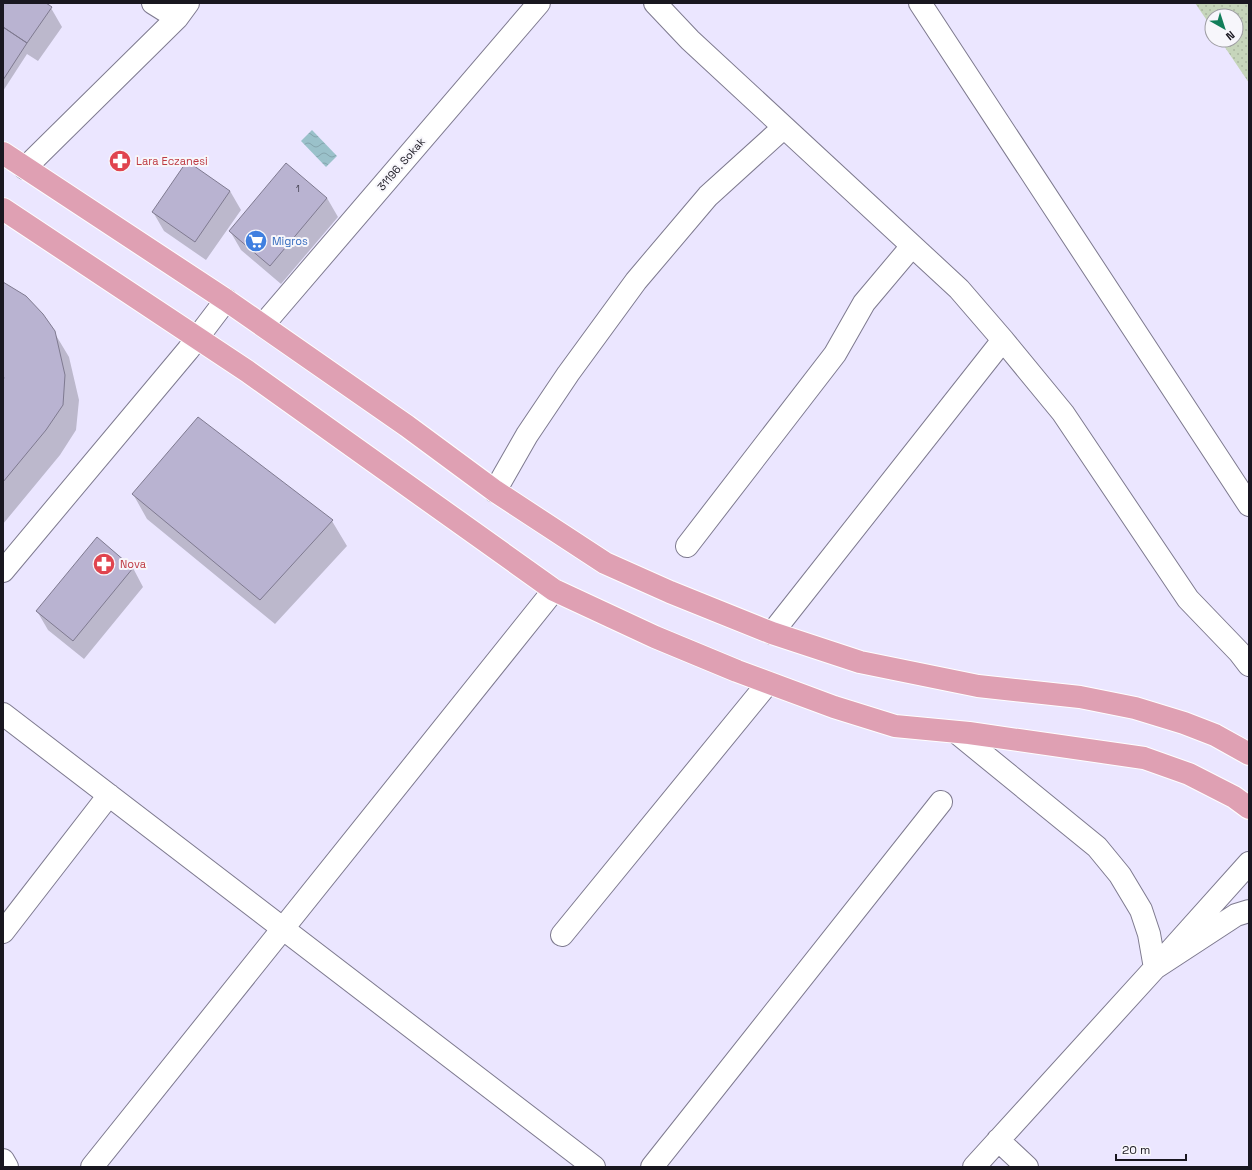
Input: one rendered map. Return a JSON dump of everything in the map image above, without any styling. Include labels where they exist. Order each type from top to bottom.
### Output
[{"type":"main road","points":[[3,153],[263,325],[495,490],[604,562],[670,592],[772,632],[860,662],[978,686],[1080,697],[1135,708],[1184,723],[1215,735],[1249,754]]},
{"type":"main road","points":[[3,209],[247,371],[554,590],[655,637],[737,671],[834,708],[895,726],[956,732],[1144,758],[1189,774],[1234,797],[1249,808]]},
{"type":"street","points":[[153,3],[182,10]]},
{"type":"street","name":"31196. Sokak","points":[[263,325],[539,3]]},
{"type":"street","points":[[655,3],[690,40],[783,128],[959,289],[1063,413],[1188,599],[1239,652],[1249,665]]},
{"type":"street","points":[[920,3],[1249,505]]},
{"type":"street","points":[[25,168],[182,10]]},
{"type":"street","points":[[495,490],[527,435],[568,374],[636,282],[708,196],[783,128]]},
{"type":"street","points":[[687,546],[835,354],[864,303],[912,246]]},
{"type":"street","points":[[3,571],[197,339],[226,300]]},
{"type":"street","points":[[772,632],[1003,340]]},
{"type":"street","points":[[92,1167],[554,590]]},
{"type":"street","points":[[562,935],[768,683]]},
{"type":"street","points":[[3,714],[594,1167]]},
{"type":"street","points":[[956,732],[1097,847],[1120,875],[1141,910],[1149,934],[1155,968]]},
{"type":"street","points":[[3,932],[109,795]]},
{"type":"street","points":[[652,1167],[941,802]]},
{"type":"street","points":[[974,1167],[1249,863]]},
{"type":"street","points":[[1155,968],[1236,915],[1249,911]]},
{"type":"street","points":[[998,1140],[1026,1167]]},
{"type":"street","points":[[3,1160],[7,1167]]},
{"type":"shaded area","points":[[1195,3],[1249,3],[1249,83],[1225,48],[1244,48],[1244,8],[1204,8],[1204,16]]},
{"type":"water","points":[[312,130],[337,156],[326,167],[301,141]]},
{"type":"building","points":[[3,3],[46,3],[52,7],[27,43],[3,27]]},
{"type":"building","points":[[3,27],[27,43],[3,80]]},
{"type":"building","points":[[187,161],[230,191],[195,242],[152,212]]},
{"type":"building","points":[[286,163],[327,198],[270,266],[229,231]]},
{"type":"building","points":[[3,282],[26,296],[43,314],[55,331],[65,375],[63,405],[46,430],[3,482],[4,378]]},
{"type":"building","points":[[198,417],[333,520],[260,600],[132,494]]},
{"type":"building","points":[[97,537],[133,568],[73,641],[36,611]]},
{"type":"place","name":"Lara Eczanesi","points":[[120,161]]},
{"type":"place","name":"Migros","points":[[256,241]]},
{"type":"place","name":"Nova","points":[[104,564]]}]
